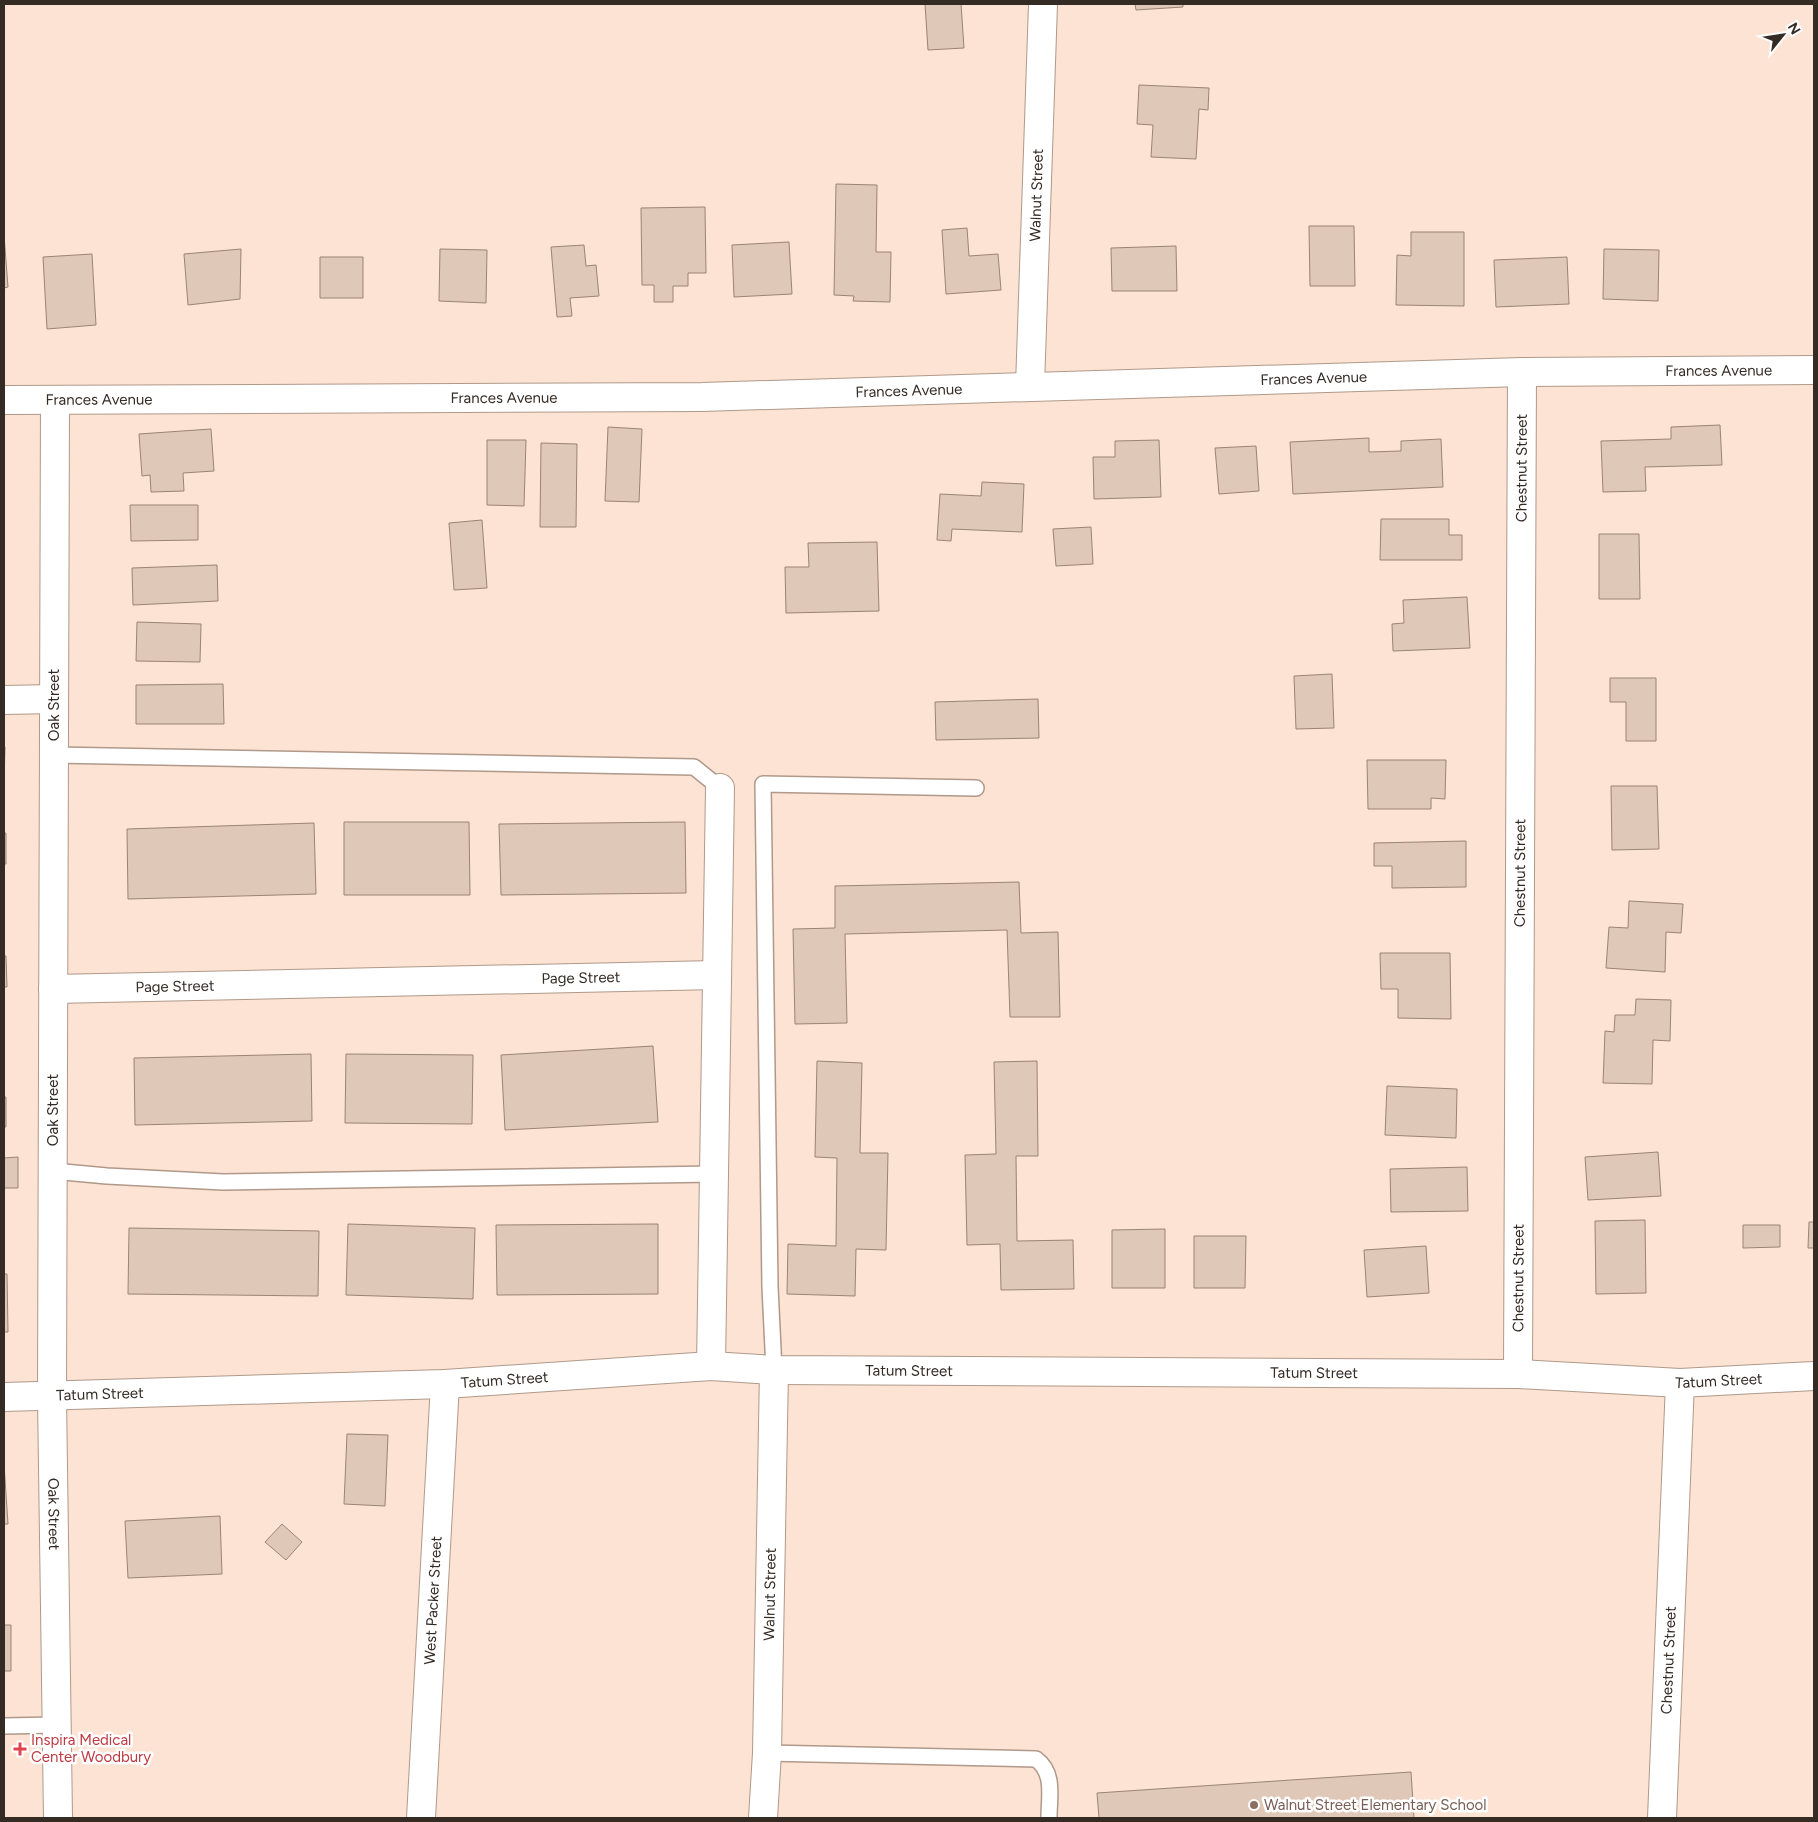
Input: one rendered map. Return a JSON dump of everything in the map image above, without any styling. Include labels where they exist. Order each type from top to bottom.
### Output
[{"type":"street","name":"Walnut Street","points":[[1030,386],[1043,4]]},
{"type":"street","name":"Frances Avenue","points":[[4,400],[55,402],[702,396],[1522,372],[1814,370]]},
{"type":"street","name":"Chestnut Street","points":[[1518,1374],[1522,372]]},
{"type":"street","name":"Oak Street","points":[[55,402],[52,1397],[58,1818]]},
{"type":"street","points":[[4,700],[54,699]]},
{"type":"street","points":[[711,1366],[720,788]]},
{"type":"street","name":"Page Street","points":[[54,989],[716,975]]},
{"type":"street","name":"Tatum Street","points":[[4,1397],[446,1384],[711,1366],[774,1370],[1518,1374],[1680,1383],[1814,1376]]},
{"type":"street","name":"Walnut Street","points":[[763,1818],[767,1753],[774,1370]]},
{"type":"street","name":"Chestnut Street","points":[[1662,1818],[1680,1383]]},
{"type":"street","name":"West Packer Street","points":[[421,1818],[446,1384]]},
{"type":"lane","points":[[54,754],[694,767],[720,788]]},
{"type":"lane","points":[[774,1370],[770,1277],[764,784],[976,788]]},
{"type":"lane","points":[[53,1171],[107,1176],[224,1182],[714,1174]]},
{"type":"lane","points":[[4,1726],[56,1725]]},
{"type":"lane","points":[[767,1753],[1036,1759],[1045,1766],[1049,1776],[1050,1818]]},
{"type":"building","points":[[925,4],[961,4],[964,48],[928,50]]},
{"type":"building","points":[[1135,4],[1183,4],[1183,7],[1136,10]]},
{"type":"building","points":[[1139,85],[1209,88],[1208,110],[1199,109],[1196,159],[1151,157],[1153,125],[1137,124]]},
{"type":"building","points":[[836,184],[877,185],[876,252],[891,252],[890,302],[853,301],[854,296],[834,295]]},
{"type":"building","points":[[705,207],[706,273],[688,273],[688,286],[673,286],[673,302],[654,302],[654,285],[642,285],[641,208]]},
{"type":"building","points":[[1309,226],[1354,226],[1355,286],[1310,286]]},
{"type":"building","points":[[967,228],[969,256],[998,254],[1001,290],[946,294],[942,230]]},
{"type":"building","points":[[1411,232],[1464,232],[1464,306],[1396,305],[1397,255],[1411,256]]},
{"type":"building","points":[[4,235],[8,287],[4,288]]},
{"type":"building","points":[[789,242],[792,294],[734,297],[732,245]]},
{"type":"building","points":[[584,245],[586,266],[596,265],[599,296],[570,298],[572,316],[557,317],[551,247]]},
{"type":"building","points":[[1176,246],[1177,291],[1112,291],[1111,248]]},
{"type":"building","points":[[241,249],[240,299],[188,305],[184,254]]},
{"type":"building","points":[[440,249],[487,250],[486,303],[439,301]]},
{"type":"building","points":[[1604,249],[1659,250],[1658,301],[1603,299]]},
{"type":"building","points":[[92,254],[96,325],[47,329],[43,257]]},
{"type":"building","points":[[320,257],[363,257],[363,298],[320,298]]},
{"type":"building","points":[[1567,257],[1569,304],[1496,307],[1494,260]]},
{"type":"building","points":[[1720,425],[1722,465],[1645,467],[1646,491],[1603,492],[1601,441],[1671,439],[1671,427]]},
{"type":"building","points":[[608,427],[642,429],[639,502],[605,501]]},
{"type":"building","points":[[211,429],[214,471],[183,473],[184,491],[151,492],[150,475],[142,476],[139,434]]},
{"type":"building","points":[[1369,438],[1369,452],[1401,451],[1401,441],[1441,439],[1443,487],[1293,494],[1290,442]]},
{"type":"building","points":[[487,440],[526,440],[524,506],[487,505]]},
{"type":"building","points":[[1159,440],[1161,497],[1094,499],[1093,457],[1115,457],[1115,441]]},
{"type":"building","points":[[541,443],[577,444],[576,527],[540,527]]},
{"type":"building","points":[[1256,446],[1259,491],[1219,494],[1215,448]]},
{"type":"building","points":[[982,482],[1024,484],[1022,532],[952,529],[951,541],[937,540],[940,494],[981,496]]},
{"type":"building","points":[[130,505],[198,505],[198,540],[131,541]]},
{"type":"building","points":[[1381,519],[1449,519],[1449,535],[1462,535],[1462,560],[1380,560]]},
{"type":"building","points":[[482,520],[487,588],[454,590],[449,523]]},
{"type":"building","points":[[1091,527],[1093,564],[1056,566],[1053,529]]},
{"type":"building","points":[[1599,534],[1639,534],[1640,599],[1599,599]]},
{"type":"building","points":[[877,542],[879,611],[786,613],[785,567],[809,567],[808,543]]},
{"type":"building","points":[[217,565],[218,601],[133,605],[132,568]]},
{"type":"building","points":[[1467,597],[1470,648],[1393,651],[1392,624],[1404,623],[1403,600]]},
{"type":"building","points":[[137,622],[201,624],[200,662],[136,661]]},
{"type":"building","points":[[1332,674],[1334,728],[1296,729],[1294,676]]},
{"type":"building","points":[[1610,678],[1656,678],[1656,741],[1626,741],[1626,702],[1610,702]]},
{"type":"building","points":[[223,684],[224,724],[136,724],[136,685]]},
{"type":"building","points":[[1038,699],[1039,738],[936,740],[935,702]]},
{"type":"building","points":[[4,747],[5,747],[4,782]]},
{"type":"building","points":[[1367,760],[1446,760],[1445,799],[1431,798],[1431,809],[1368,809]]},
{"type":"building","points":[[1611,786],[1657,786],[1659,849],[1612,850]]},
{"type":"building","points":[[344,822],[469,822],[470,895],[344,895]]},
{"type":"building","points":[[685,822],[686,893],[501,895],[499,824]]},
{"type":"building","points":[[314,823],[316,894],[128,899],[127,829]]},
{"type":"building","points":[[4,833],[6,833],[6,864],[4,864]]},
{"type":"building","points":[[1466,841],[1466,887],[1392,888],[1392,866],[1374,866],[1374,843]]},
{"type":"building","points":[[1019,882],[1021,933],[1058,932],[1060,1017],[1010,1017],[1007,930],[845,934],[847,1023],[795,1024],[793,929],[835,928],[835,886]]},
{"type":"building","points":[[1629,901],[1683,904],[1681,933],[1666,932],[1665,972],[1606,968],[1609,927],[1628,928]]},
{"type":"building","points":[[1380,953],[1450,953],[1451,1019],[1398,1018],[1398,989],[1381,989]]},
{"type":"building","points":[[4,956],[6,956],[7,987],[4,987]]},
{"type":"building","points":[[1636,999],[1671,1000],[1670,1041],[1653,1040],[1652,1084],[1603,1083],[1605,1031],[1614,1032],[1615,1015],[1635,1015]]},
{"type":"building","points":[[653,1046],[658,1122],[505,1130],[501,1055]]},
{"type":"building","points":[[311,1054],[312,1121],[135,1125],[134,1058]]},
{"type":"building","points":[[346,1054],[473,1055],[472,1124],[345,1123]]},
{"type":"building","points":[[817,1061],[862,1063],[860,1153],[888,1153],[886,1250],[856,1249],[855,1296],[787,1294],[788,1244],[836,1246],[837,1158],[815,1157]]},
{"type":"building","points":[[1037,1061],[1038,1156],[1016,1156],[1017,1241],[1073,1240],[1074,1289],[1001,1290],[1000,1244],[967,1245],[965,1155],[996,1154],[994,1062]]},
{"type":"building","points":[[1387,1086],[1457,1089],[1456,1138],[1385,1135]]},
{"type":"building","points":[[4,1097],[6,1097],[6,1127],[4,1127]]},
{"type":"building","points":[[1658,1152],[1661,1196],[1588,1200],[1585,1157]]},
{"type":"building","points":[[18,1157],[18,1188],[4,1188],[4,1158]]},
{"type":"building","points":[[1467,1167],[1468,1211],[1391,1212],[1390,1169]]},
{"type":"building","points":[[1645,1220],[1646,1293],[1596,1294],[1595,1221]]},
{"type":"building","points":[[1809,1222],[1814,1222],[1814,1248],[1808,1248]]},
{"type":"building","points":[[348,1224],[475,1228],[473,1299],[346,1295]]},
{"type":"building","points":[[658,1224],[658,1294],[497,1295],[496,1225]]},
{"type":"building","points":[[1743,1225],[1780,1225],[1780,1247],[1743,1248]]},
{"type":"building","points":[[129,1228],[319,1231],[318,1296],[128,1294]]},
{"type":"building","points":[[1165,1229],[1165,1288],[1112,1288],[1112,1230]]},
{"type":"building","points":[[1194,1236],[1246,1236],[1245,1288],[1194,1288]]},
{"type":"building","points":[[1426,1246],[1429,1293],[1367,1297],[1364,1250]]},
{"type":"building","points":[[4,1274],[7,1274],[8,1332],[4,1332]]},
{"type":"building","points":[[347,1434],[388,1435],[385,1506],[344,1504]]},
{"type":"building","points":[[4,1464],[8,1524],[4,1524]]},
{"type":"building","points":[[220,1516],[222,1574],[128,1578],[125,1521]]},
{"type":"building","points":[[282,1524],[302,1542],[286,1560],[265,1542]]},
{"type":"building","points":[[4,1625],[11,1625],[11,1671],[4,1671]]},
{"type":"building","name":"Walnut Street Elementary School","points":[[1411,1772],[1414,1818],[1099,1818],[1097,1793]]},
{"type":"place","name":"Inspira Medical Center Woodbury","points":[[20,1749]]},
{"type":"place","name":"Walnut Street Elementary School","points":[[1254,1805]]}]
